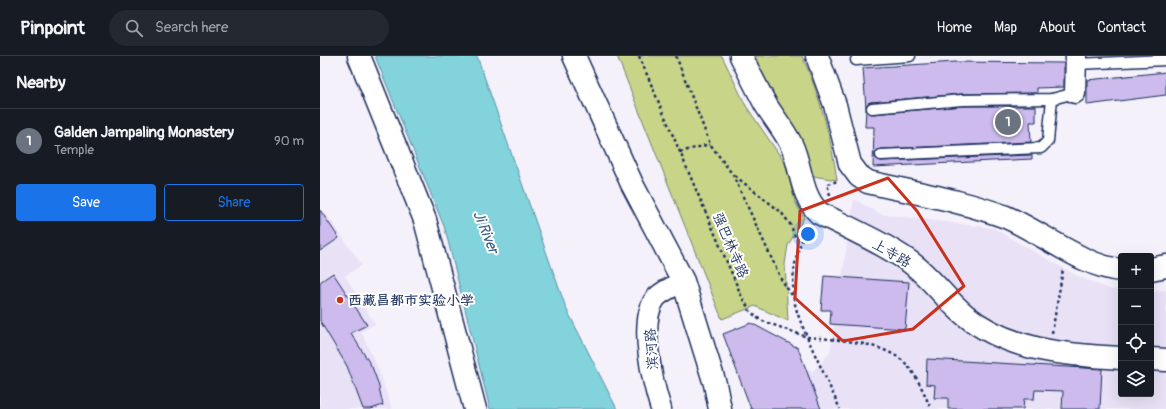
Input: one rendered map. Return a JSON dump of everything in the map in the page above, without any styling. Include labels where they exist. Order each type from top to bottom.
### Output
[{"type":"street","points":[[359,56],[424,220],[475,409]]},
{"type":"street","points":[[574,56],[632,184],[683,281],[716,384],[720,409]]},
{"type":"street","name":"上寺路","points":[[741,56],[766,104],[790,142],[800,167],[805,195],[811,206],[823,215],[910,262],[929,278],[947,299],[982,327],[1026,346],[1049,352],[1118,358]]},
{"type":"street","points":[[817,56],[835,105],[850,164],[859,176],[868,182],[910,190],[982,209],[1023,225],[1066,249],[1101,266],[1118,269]]},
{"type":"street","points":[[1075,93],[1076,60]]},
{"type":"street","points":[[1154,268],[1166,266]]},
{"type":"street","name":"滨河路","points":[[661,409],[649,359],[647,340],[651,307],[655,298],[683,281]]},
{"type":"street","points":[[1154,359],[1166,360]]},
{"type":"street","points":[[716,384],[732,409]]},
{"type":"lane","points":[[856,60],[910,56]]},
{"type":"lane","points":[[1076,60],[1166,60]]},
{"type":"lane","points":[[872,108],[962,100],[1052,99],[1075,93]]},
{"type":"lane","points":[[881,155],[1041,148],[1048,141],[1052,99]]},
{"type":"path","name":"强巴林寺路","points":[[639,56],[741,295],[750,311],[760,320],[807,337],[851,342],[879,348],[898,357],[909,367],[932,409]]},
{"type":"path","points":[[676,56],[710,144],[733,175],[782,281],[794,298],[807,337],[840,409]]},
{"type":"path","points":[[680,152],[710,144]]},
{"type":"path","points":[[794,298],[795,266],[797,252],[802,238],[823,215],[831,197],[827,184],[850,178],[850,164]]},
{"type":"path","points":[[733,175],[780,212],[790,224],[799,245]]},
{"type":"path","points":[[1049,352],[1066,249]]},
{"type":"highlighted area","points":[[888,178],[917,211],[964,286],[913,329],[843,341],[795,298],[800,211]]},
{"type":"shaded area","points":[[854,199],[880,214],[993,228],[1077,276],[1112,290],[1118,290],[1118,397],[1154,397],[1154,292],[1166,290],[1166,409],[762,409],[765,340],[812,372],[830,353]]},
{"type":"shaded area","name":"西藏昌都市实验小学","points":[[324,211],[362,265],[345,276],[375,324],[361,332],[379,371],[392,409],[320,409],[320,214]]},
{"type":"green space","points":[[617,56],[722,56],[746,106],[785,163],[795,202],[804,218],[788,245],[785,264],[788,321],[755,306],[722,319]]},
{"type":"green space","points":[[752,56],[802,56],[824,117],[832,148],[837,180],[813,176],[804,148],[766,84]]},
{"type":"water","name":"Ji River","points":[[375,56],[477,56],[566,308],[617,409],[490,409],[445,229]]},
{"type":"building","points":[[955,62],[1064,63],[1064,87],[1037,88],[1037,93],[961,94],[871,102],[868,103],[866,108],[863,68]]},
{"type":"building","points":[[1166,72],[1166,95],[1087,105],[1087,80]]},
{"type":"building","points":[[962,106],[1036,106],[1036,122],[1030,122],[1031,142],[881,149],[875,152],[875,158],[881,161],[1032,155],[1032,159],[873,167],[874,127],[865,127],[866,109],[867,112],[873,114]]},
{"type":"building","points":[[320,210],[339,238],[320,251]]},
{"type":"building","points":[[333,273],[367,325],[351,333],[372,367],[378,383],[383,405],[371,409],[363,409],[347,366],[320,321],[320,282]]},
{"type":"building","points":[[824,276],[909,282],[905,329],[830,324],[831,310],[821,310]]},
{"type":"building","points":[[751,323],[798,348],[821,409],[751,409],[723,334]]},
{"type":"building","points":[[927,359],[1102,369],[1100,409],[1062,409],[1063,391],[1035,390],[1034,399],[1024,399],[1023,409],[948,409],[948,398],[934,398],[935,385],[926,384]]},
{"type":"place","name":"Galden Jampaling Monastery","points":[[1008,122]]},
{"type":"place","name":"西藏昌都市实验小学","points":[[340,300]]}]
